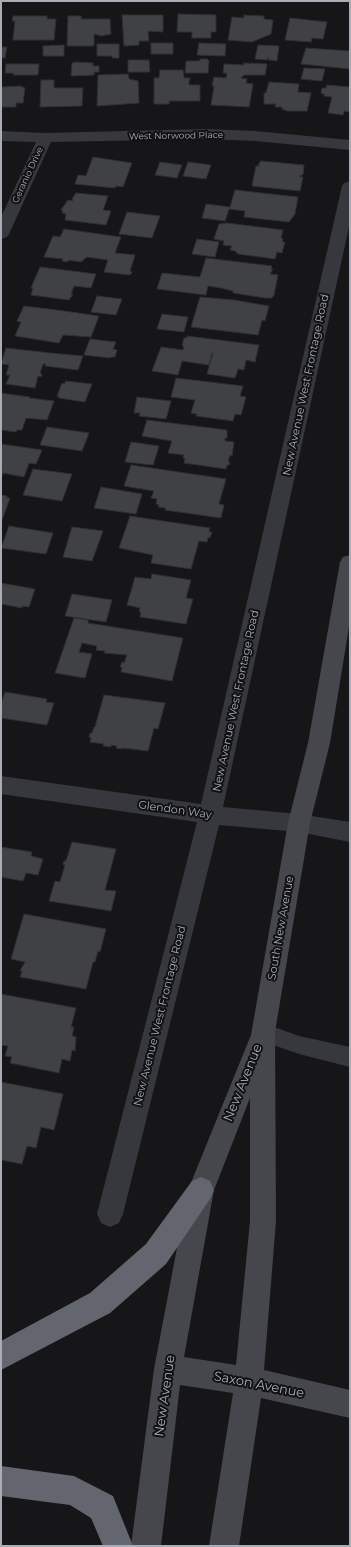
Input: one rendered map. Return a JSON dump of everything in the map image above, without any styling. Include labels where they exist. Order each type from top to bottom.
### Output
[{"type":"highway","points":[[1,1356],[100,1303],[156,1254],[201,1190]]},
{"type":"highway","points":[[1,1481],[74,1491],[102,1507],[118,1546]]},
{"type":"main road","points":[[299,823],[318,743],[350,562]]},
{"type":"main road","name":"South New Avenue","points":[[264,1032],[299,823]]},
{"type":"main road","name":"New Avenue","points":[[146,1546],[168,1369],[201,1190],[264,1032]]},
{"type":"main road","name":"New Avenue","points":[[224,1546],[249,1381],[264,1221],[264,1032]]},
{"type":"main road","name":"Saxon Avenue","points":[[168,1369],[249,1381],[350,1404]]},
{"type":"street","name":"West Norwood Place","points":[[1,136],[45,138],[207,134],[255,136],[350,145]]},
{"type":"street","name":"Geranio Drive","points":[[1,234],[45,138]]},
{"type":"street","name":"New Avenue West Frontage Road","points":[[110,1214],[210,815],[350,186]]},
{"type":"street","name":"Glendon Way","points":[[1,784],[210,815],[299,823],[350,832]]},
{"type":"lane","points":[[264,1032],[300,1045],[350,1057]]},
{"type":"building","points":[[178,14],[216,15],[216,32],[211,32],[211,38],[192,38],[192,32],[177,32]]},
{"type":"building","points":[[122,15],[163,15],[163,32],[148,31],[149,41],[139,41],[139,45],[124,46]]},
{"type":"building","points":[[244,15],[264,16],[264,19],[273,20],[271,34],[252,42],[228,40],[232,17],[244,18]]},
{"type":"building","points":[[13,16],[47,16],[47,19],[56,19],[54,40],[13,40],[15,21],[12,21]]},
{"type":"building","points":[[68,16],[81,16],[81,19],[110,19],[111,34],[101,36],[94,34],[94,46],[67,46]]},
{"type":"building","points":[[290,18],[327,22],[323,39],[312,38],[311,42],[285,40]]},
{"type":"building","points":[[151,43],[173,43],[173,54],[151,54]]},
{"type":"building","points":[[199,43],[226,44],[225,56],[197,55]]},
{"type":"building","points":[[97,44],[119,44],[119,58],[112,58],[112,56],[97,56]]},
{"type":"building","points":[[64,45],[64,56],[43,56],[43,46]]},
{"type":"building","points":[[258,45],[279,46],[277,61],[269,60],[268,57],[268,60],[255,59]]},
{"type":"building","points":[[1,47],[7,47],[5,58],[1,58]]},
{"type":"building","points":[[306,48],[350,51],[350,69],[301,64]]},
{"type":"building","points":[[200,59],[207,59],[209,61],[208,73],[185,73],[186,61],[200,61]]},
{"type":"building","points":[[128,60],[149,60],[150,72],[128,72]]},
{"type":"building","points":[[72,63],[93,63],[93,66],[99,66],[99,72],[94,72],[94,75],[71,76]]},
{"type":"building","points":[[244,63],[267,64],[265,75],[244,75],[241,78],[247,79],[246,83],[253,84],[249,107],[211,105],[214,77],[226,78],[227,73],[223,73],[224,64],[244,65]]},
{"type":"building","points":[[6,64],[39,64],[38,75],[13,75],[14,73],[5,73]]},
{"type":"building","points":[[304,68],[325,69],[322,81],[301,79]]},
{"type":"building","points":[[160,70],[183,70],[184,78],[190,78],[189,85],[200,85],[200,101],[169,101],[169,104],[154,104],[154,78],[159,78]]},
{"type":"building","points":[[128,74],[129,79],[138,81],[139,103],[97,106],[98,75]]},
{"type":"building","points":[[41,80],[54,80],[54,88],[83,88],[82,106],[40,107]]},
{"type":"building","points":[[269,82],[299,84],[298,92],[311,93],[307,111],[287,111],[282,109],[282,107],[275,107],[276,104],[264,104],[264,93],[266,93]]},
{"type":"building","points":[[327,85],[350,87],[350,112],[344,111],[343,115],[328,113],[332,97],[324,96],[324,94],[321,93],[322,88],[326,88]]},
{"type":"building","points":[[20,86],[25,88],[23,103],[16,103],[16,107],[1,107],[1,87]]},
{"type":"building","points":[[93,157],[132,163],[123,187],[116,186],[115,188],[75,184],[78,175],[86,176]]},
{"type":"building","points":[[261,161],[304,165],[303,175],[300,177],[303,177],[300,191],[252,186],[256,166],[260,166],[258,165]]},
{"type":"building","points":[[160,162],[182,165],[177,178],[155,175]]},
{"type":"building","points":[[188,162],[211,165],[206,179],[183,176]]},
{"type":"building","points":[[235,190],[298,197],[295,214],[289,222],[244,217],[245,211],[229,209],[225,221],[202,218],[206,204],[230,207]]},
{"type":"building","points":[[76,193],[108,196],[103,210],[111,211],[106,225],[65,220],[66,214],[62,213],[63,211],[61,210],[68,200],[73,201],[72,199]]},
{"type":"building","points":[[127,212],[160,216],[152,238],[119,234]]},
{"type":"building","points":[[227,223],[283,230],[281,238],[283,239],[282,242],[285,242],[282,253],[277,252],[275,259],[238,254],[235,251],[230,250],[232,246],[223,245],[224,241],[214,239],[219,224]]},
{"type":"building","points":[[64,229],[121,237],[115,253],[135,255],[130,271],[132,272],[131,274],[104,272],[108,260],[87,257],[81,262],[68,260],[68,262],[62,261],[63,259],[44,257],[53,236],[60,237]]},
{"type":"building","points":[[197,239],[219,242],[215,257],[192,254]]},
{"type":"building","points":[[206,258],[272,266],[271,269],[273,269],[270,274],[278,275],[274,295],[272,298],[265,298],[233,293],[233,291],[208,286],[206,295],[157,289],[162,273],[200,277]]},
{"type":"building","points":[[40,267],[96,274],[91,288],[74,286],[71,294],[73,294],[69,300],[31,295],[33,288],[31,288]]},
{"type":"building","points":[[97,296],[122,299],[116,315],[91,312]]},
{"type":"building","points":[[200,297],[234,300],[269,306],[265,321],[262,320],[258,335],[191,327]]},
{"type":"building","points":[[24,306],[99,316],[91,337],[63,335],[59,343],[15,336],[21,322],[17,321]]},
{"type":"building","points":[[162,314],[188,317],[184,332],[157,329]]},
{"type":"building","points":[[187,336],[259,345],[255,362],[246,360],[244,370],[238,369],[235,378],[207,374],[213,353],[209,365],[182,361],[178,375],[152,371],[161,347],[183,350],[184,346],[182,346],[184,338],[187,338]]},
{"type":"building","points":[[90,339],[116,342],[113,349],[117,350],[115,357],[110,358],[84,355]]},
{"type":"building","points":[[6,348],[83,356],[78,370],[45,366],[46,364],[43,364],[40,373],[42,374],[41,377],[38,376],[35,388],[6,384],[10,375],[6,375],[9,365],[1,364]]},
{"type":"building","points":[[176,378],[243,386],[240,396],[246,397],[241,415],[235,414],[233,421],[196,416],[197,414],[191,413],[195,400],[171,397]]},
{"type":"building","points":[[66,381],[92,384],[85,402],[59,398],[57,396],[62,383],[64,384]]},
{"type":"building","points":[[1,393],[54,401],[47,420],[26,418],[22,430],[17,430],[16,432],[1,430]]},
{"type":"building","points":[[137,397],[171,401],[166,419],[139,416],[140,413],[134,413]]},
{"type":"building","points":[[147,420],[227,430],[227,438],[225,438],[225,441],[234,442],[232,456],[230,455],[228,461],[230,462],[229,465],[227,465],[226,469],[184,463],[184,455],[168,453],[172,441],[142,436]]},
{"type":"building","points":[[47,427],[89,433],[82,451],[40,445]]},
{"type":"building","points":[[131,442],[159,446],[153,465],[125,462]]},
{"type":"building","points":[[1,444],[42,450],[36,464],[29,463],[24,477],[3,473],[2,476]]},
{"type":"building","points":[[131,465],[226,479],[219,504],[224,505],[221,518],[165,510],[166,508],[158,507],[159,505],[156,504],[157,499],[151,498],[154,491],[124,486]]},
{"type":"building","points":[[33,469],[72,474],[62,501],[23,495]]},
{"type":"building","points":[[101,487],[142,494],[136,514],[94,508]]},
{"type":"building","points":[[1,495],[10,498],[1,523]]},
{"type":"building","points":[[130,516],[210,528],[209,532],[212,532],[210,538],[208,537],[207,542],[199,541],[191,569],[151,563],[153,555],[119,548]]},
{"type":"building","points":[[9,526],[53,533],[46,554],[1,548]]},
{"type":"building","points":[[72,527],[103,531],[92,561],[63,557]]},
{"type":"building","points":[[152,574],[191,580],[186,598],[193,599],[186,624],[140,617],[140,608],[127,605],[135,577],[151,579]]},
{"type":"building","points":[[1,583],[35,589],[29,607],[22,606],[22,608],[1,604]]},
{"type":"building","points":[[72,594],[112,600],[106,622],[65,616]]},
{"type":"building","points":[[74,618],[88,620],[88,623],[183,638],[172,681],[121,672],[122,667],[120,667],[122,662],[124,663],[127,655],[104,653],[105,651],[96,650],[97,646],[82,643],[79,652],[92,654],[85,678],[55,673]]},
{"type":"building","points":[[5,692],[47,699],[46,702],[54,703],[47,725],[1,718],[1,704]]},
{"type":"building","points":[[104,695],[165,703],[158,729],[154,728],[148,751],[116,748],[117,746],[111,745],[111,747],[103,746],[104,744],[90,742],[90,733],[92,733],[95,727]]},
{"type":"building","points":[[72,842],[116,849],[105,890],[116,891],[111,911],[49,901],[55,881],[60,882],[65,865],[63,865],[64,861],[66,861]]},
{"type":"building","points":[[1,847],[32,852],[31,856],[43,859],[38,875],[26,873],[23,881],[1,877]]},
{"type":"building","points":[[24,914],[106,929],[100,952],[98,951],[95,962],[93,962],[86,989],[20,977],[22,971],[20,971],[25,962],[11,959]]},
{"type":"building","points":[[1,994],[76,1008],[71,1027],[74,1027],[72,1036],[76,1037],[75,1051],[72,1050],[70,1061],[62,1059],[59,1073],[10,1063],[12,1057],[5,1056],[8,1046],[1,1045]]},
{"type":"building","points":[[1,1082],[63,1094],[54,1130],[41,1127],[36,1148],[27,1146],[22,1164],[1,1160]]}]
